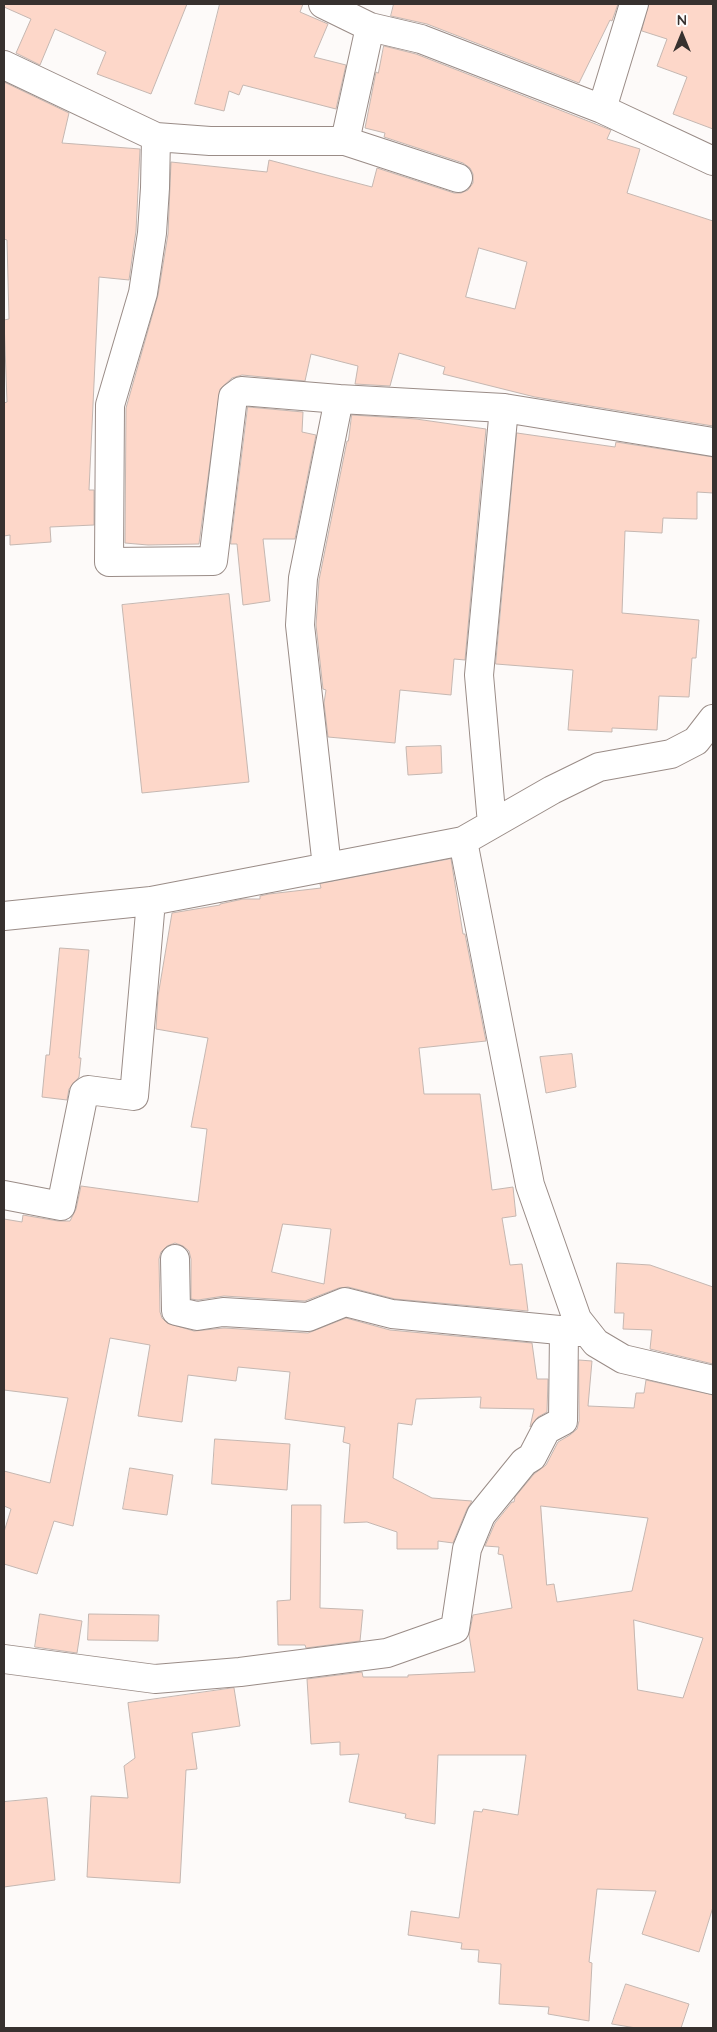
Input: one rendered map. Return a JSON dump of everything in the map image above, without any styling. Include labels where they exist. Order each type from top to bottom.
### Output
[{"type":"street","points":[[323,4],[370,27],[421,39],[602,108],[713,161]]},
{"type":"street","points":[[602,108],[634,4]]},
{"type":"street","points":[[345,141],[370,27]]},
{"type":"street","points":[[4,65],[156,137],[210,141],[345,141],[458,178]]},
{"type":"street","points":[[156,137],[152,233],[143,293],[110,405],[109,562],[213,561],[233,397],[241,391],[339,399],[504,408],[713,442]]},
{"type":"street","points":[[327,867],[300,625],[303,578],[339,399]]},
{"type":"street","points":[[492,824],[479,676],[504,408]]},
{"type":"street","points":[[4,916],[151,901],[463,841],[552,790],[599,767],[671,754],[696,741],[713,719]]},
{"type":"street","points":[[4,1659],[155,1679],[240,1672],[387,1653],[455,1629],[467,1549],[482,1515],[524,1462],[530,1459],[546,1430],[563,1421],[577,1319],[530,1185],[463,841]]},
{"type":"street","points":[[4,1195],[61,1206],[84,1093],[88,1090],[134,1096],[151,901]]},
{"type":"street","points":[[174,1259],[176,1311],[197,1316],[223,1312],[308,1317],[345,1302],[392,1314],[575,1331],[623,1359],[713,1380]]},
{"type":"building","points":[[4,4],[187,4],[151,94],[97,74],[106,52],[55,29],[40,65],[16,53],[31,19],[4,7]]},
{"type":"building","points":[[220,4],[303,4],[300,12],[328,24],[314,57],[346,65],[336,109],[243,85],[239,95],[229,91],[224,111],[195,104]]},
{"type":"building","points":[[394,4],[618,4],[612,21],[610,20],[579,83],[427,24],[391,16]]},
{"type":"building","points":[[649,4],[713,4],[713,129],[673,114],[687,77],[657,66],[667,39],[642,31]]},
{"type":"building","points":[[384,46],[416,54],[611,130],[607,139],[640,149],[627,193],[713,221],[713,426],[535,397],[443,374],[445,367],[399,353],[390,386],[355,384],[358,366],[311,354],[305,381],[242,375],[232,378],[220,389],[199,544],[148,545],[125,543],[126,408],[158,295],[168,234],[171,162],[267,172],[269,160],[372,187],[377,168],[454,193],[468,190],[473,183],[473,174],[470,168],[463,163],[384,137],[385,133],[365,128],[376,72],[378,73]],"holes":[[[479,248],[527,262],[515,309],[466,297]]]},
{"type":"building","points":[[4,82],[69,113],[62,143],[140,149],[136,231],[129,280],[99,277],[89,490],[94,490],[94,525],[50,527],[51,542],[10,545],[10,535],[4,536],[4,403],[7,402],[4,320],[9,319],[7,240],[4,239]]},
{"type":"building","points":[[248,407],[303,412],[302,432],[316,435],[295,539],[263,539],[270,601],[243,605],[237,544],[231,544]]},
{"type":"building","points":[[352,415],[416,419],[486,429],[465,660],[454,659],[451,695],[400,690],[395,743],[328,737],[324,703],[326,690],[323,689],[316,625],[319,580]]},
{"type":"building","points":[[517,433],[615,447],[616,442],[713,457],[713,493],[697,492],[697,519],[663,518],[662,533],[625,531],[622,613],[699,620],[696,658],[692,658],[689,697],[659,696],[657,730],[612,728],[612,732],[568,730],[573,670],[496,664]]},
{"type":"building","points":[[229,594],[249,782],[142,793],[122,605]]},
{"type":"building","points":[[441,746],[442,773],[408,775],[406,747]]},
{"type":"building","points":[[451,859],[463,934],[465,934],[486,1041],[419,1048],[424,1094],[480,1094],[492,1190],[513,1187],[516,1216],[502,1218],[510,1265],[522,1264],[528,1311],[395,1299],[348,1287],[339,1288],[305,1301],[224,1296],[198,1300],[191,1299],[191,1259],[189,1251],[175,1243],[167,1246],[161,1252],[159,1259],[160,1312],[162,1318],[167,1323],[194,1331],[224,1328],[308,1333],[346,1318],[390,1330],[532,1343],[537,1379],[548,1379],[547,1412],[538,1417],[530,1427],[534,1409],[480,1408],[481,1397],[416,1399],[412,1425],[398,1423],[393,1478],[432,1498],[472,1501],[453,1543],[438,1541],[438,1549],[397,1549],[397,1532],[367,1522],[344,1523],[350,1444],[343,1442],[345,1427],[285,1419],[290,1372],[238,1367],[236,1381],[188,1375],[182,1422],[138,1416],[150,1345],[110,1338],[73,1526],[54,1521],[37,1574],[4,1564],[4,1532],[11,1509],[4,1506],[4,1471],[50,1483],[68,1398],[4,1390],[4,1219],[22,1222],[23,1215],[58,1221],[70,1221],[76,1209],[81,1186],[198,1202],[207,1129],[191,1127],[208,1038],[156,1029],[158,996],[172,913],[243,899],[260,899],[260,896],[269,894],[321,888],[320,884]],"holes":[[[283,1224],[331,1229],[324,1284],[272,1272]]]},
{"type":"building","points":[[60,948],[89,950],[79,1077],[69,1089],[67,1100],[42,1097],[46,1055],[49,1055]]},
{"type":"building","points":[[572,1054],[576,1087],[546,1093],[540,1057]]},
{"type":"building","points":[[617,1263],[650,1265],[713,1287],[713,1364],[650,1349],[652,1330],[623,1329],[624,1313],[615,1313]]},
{"type":"building","points":[[579,1360],[592,1361],[588,1406],[634,1408],[636,1393],[644,1393],[646,1380],[713,1395],[713,1907],[699,1952],[642,1934],[656,1891],[597,1889],[589,1962],[592,1963],[589,2021],[548,2014],[549,2007],[499,2004],[501,1964],[478,1962],[479,1950],[461,1949],[462,1943],[408,1935],[411,1911],[459,1918],[474,1811],[482,1812],[483,1809],[518,1815],[526,1755],[438,1755],[435,1824],[405,1818],[406,1814],[349,1802],[359,1754],[340,1755],[340,1742],[311,1744],[307,1679],[362,1672],[363,1677],[408,1677],[408,1675],[475,1672],[469,1635],[473,1615],[512,1608],[503,1555],[498,1554],[499,1547],[485,1546],[495,1523],[514,1502],[515,1497],[534,1474],[546,1465],[558,1442],[577,1429],[579,1421]],"holes":[[[541,1506],[648,1518],[632,1591],[557,1602],[554,1584],[547,1585]],[[634,1620],[703,1638],[683,1698],[638,1690]]]},
{"type":"building","points":[[215,1439],[290,1444],[287,1490],[212,1484]]},
{"type":"building","points":[[130,1468],[173,1475],[167,1515],[123,1509]]},
{"type":"building","points":[[292,1505],[321,1505],[320,1608],[363,1610],[360,1641],[306,1648],[305,1645],[278,1645],[277,1601],[290,1600]]},
{"type":"building","points":[[40,1614],[82,1621],[77,1653],[35,1647]]},
{"type":"building","points":[[89,1614],[159,1615],[158,1641],[88,1640]]},
{"type":"building","points":[[234,1688],[240,1726],[192,1733],[197,1769],[186,1770],[180,1883],[87,1877],[91,1796],[128,1798],[124,1766],[135,1758],[128,1703]]},
{"type":"building","points":[[47,1798],[55,1880],[4,1887],[4,1802]]},
{"type":"building","points":[[626,1984],[689,2004],[681,2028],[636,2028],[612,2024]]}]
